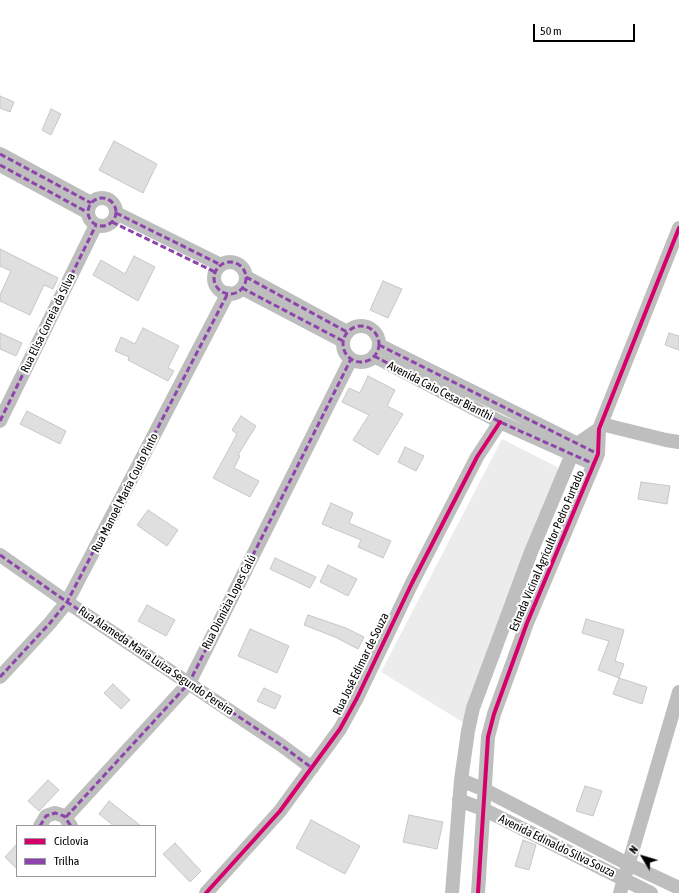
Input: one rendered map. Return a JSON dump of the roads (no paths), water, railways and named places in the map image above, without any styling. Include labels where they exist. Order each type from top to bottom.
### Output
[{"type":"street","points":[[0,154],[89,208]]},
{"type":"street","points":[[0,165],[89,208]]},
{"type":"street","points":[[98,198],[108,199],[115,206],[114,217],[102,226],[96,225],[90,221],[89,208],[98,198]]},
{"type":"street","points":[[114,217],[218,268]]},
{"type":"street","name":"Rua Elisa Correia da Silva","points":[[0,421],[96,225]]},
{"type":"street","name":"Estrada Vicinal Agricultor Pedro Furtado","points":[[478,893],[488,737],[494,714],[527,623],[596,459],[600,426],[679,228]]},
{"type":"street","points":[[225,262],[235,262],[243,268],[244,283],[238,292],[228,294],[219,290],[216,286],[214,277],[218,268],[225,262]]},
{"type":"street","points":[[244,283],[345,337],[344,352],[350,359]]},
{"type":"street","name":"Rua Manoel Maria Couto Pinto","points":[[0,677],[50,623],[67,602],[228,294]]},
{"type":"street","name":"Avenida Caio Cesar Bianthi","points":[[345,337],[357,326],[368,327],[376,334],[377,351],[366,362],[350,359]]},
{"type":"street","name":"Avenida Caio Cesar Bianthi","points":[[377,351],[500,422],[574,449]]},
{"type":"street","name":"Avenida Caio Cesar Bianthi","points":[[377,351],[596,459]]},
{"type":"street","name":"Rua Dionizia Lopes Calú","points":[[40,825],[43,819],[50,814],[60,814],[68,822],[189,682],[350,359]]},
{"type":"street","name":"Rua José Edimar de Souza","points":[[206,893],[280,811],[340,729],[412,583],[477,457],[500,422]]},
{"type":"street","points":[[574,449],[600,426],[679,442]]},
{"type":"street","name":"Estrada Vicinal Agricultor Pedro Furtado","points":[[452,893],[461,780],[473,708],[531,552],[574,449]]},
{"type":"street","name":"Rua Alameda Maria Luiza Segundo Pereira","points":[[0,555],[67,602],[189,682],[312,768]]},
{"type":"street","points":[[622,886],[679,692]]},
{"type":"street","name":"Avenida Edinaldo Silva Souza","points":[[461,780],[485,790],[628,864],[679,888]]},
{"type":"street","name":"Avenida Edinaldo Silva Souza","points":[[459,800],[484,810],[622,886],[651,893]]}]
